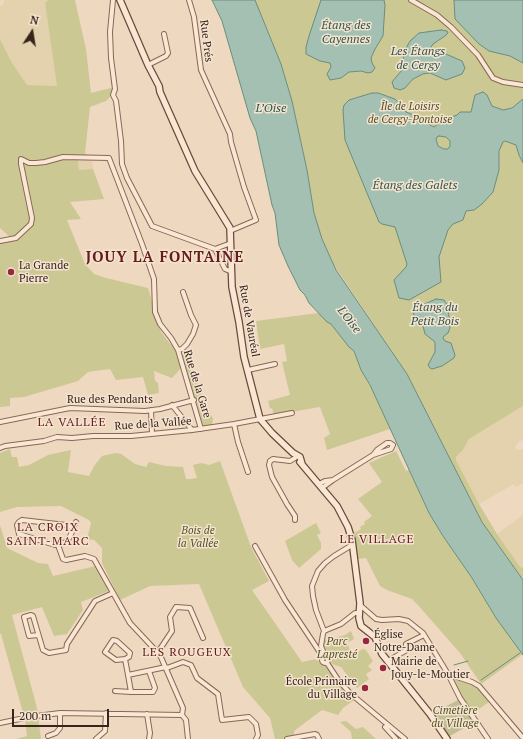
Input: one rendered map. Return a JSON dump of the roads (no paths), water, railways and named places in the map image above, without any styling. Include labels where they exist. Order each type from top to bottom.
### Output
[{"type":"street","points":[[113,0],[110,44],[115,89],[113,95],[116,101],[122,164],[126,178],[152,226],[215,249],[231,243]]},
{"type":"street","name":"Rue de Vauréal","points":[[120,0],[155,80],[156,87],[160,92],[195,171],[230,231],[232,287],[248,370],[260,419]]},
{"type":"street","name":"Rue Prés","points":[[189,0],[194,17],[200,70],[230,134],[244,187],[256,220],[230,231]]},
{"type":"street","points":[[411,0],[436,15],[451,27],[478,55],[492,77],[500,81],[523,85]]},
{"type":"street","points":[[148,65],[166,56],[168,53],[164,34]]},
{"type":"street","name":"Rue de la Gare","points":[[0,241],[16,238],[31,224],[32,218],[20,160],[23,159],[29,163],[36,163],[64,157],[109,158],[154,279],[155,312],[160,324],[178,350],[194,400],[201,429]]},
{"type":"street","points":[[112,164],[122,164]]},
{"type":"street","points":[[215,249],[226,269],[232,272]]},
{"type":"street","points":[[178,350],[186,346],[196,325],[190,314],[183,292]]},
{"type":"street","points":[[248,370],[275,364]]},
{"type":"street","name":"Rue des Pendants","points":[[0,422],[70,408],[151,410],[194,400]]},
{"type":"street","points":[[172,405],[192,430]]},
{"type":"street","points":[[151,410],[152,434]]},
{"type":"street","name":"Rue de la Vallée","points":[[0,448],[44,441],[57,437],[72,438],[152,434],[201,429],[292,413]]},
{"type":"street","points":[[260,419],[294,456],[300,457],[302,464],[341,513],[351,535],[360,605],[359,620],[361,626],[375,637],[382,654],[430,714],[446,739]]},
{"type":"street","points":[[234,424],[248,472]]},
{"type":"street","points":[[320,486],[324,481],[333,480],[373,455]]},
{"type":"street","points":[[294,456],[290,461],[275,458],[271,460],[269,465],[272,477],[295,516],[295,520]]},
{"type":"street","points":[[72,529],[68,525],[22,520],[18,523],[18,531],[21,535],[58,545],[68,541],[76,522]]},
{"type":"street","points":[[58,545],[63,559],[85,556],[94,558],[134,629],[158,652],[183,708],[182,715]]},
{"type":"street","points":[[352,545],[329,560],[318,571],[313,582],[313,596],[318,616],[324,631],[321,646],[325,663],[349,692],[405,739]]},
{"type":"street","points":[[255,546],[285,600],[324,657]]},
{"type":"street","points":[[38,635],[29,636],[24,618],[25,616],[33,616],[42,649],[49,653],[66,650],[67,644],[95,601],[113,593]]},
{"type":"street","points":[[360,605],[379,620],[399,619],[408,621],[414,625],[424,636],[448,674],[460,698],[488,739]]},
{"type":"street","points":[[158,652],[172,631],[170,616],[176,607],[190,608],[203,638]]},
{"type":"street","points":[[324,631],[341,624],[355,613],[359,613]]},
{"type":"street","points":[[388,661],[405,651],[406,644],[424,636]]},
{"type":"street","points":[[114,640],[130,652],[130,657],[125,659],[116,660],[105,652],[114,640]]},
{"type":"street","points":[[125,659],[131,692]]},
{"type":"street","points":[[128,675],[183,662],[191,665],[197,678],[218,694],[223,720],[249,717],[256,724],[258,735],[256,739]]},
{"type":"street","points":[[115,691],[153,692],[155,688],[149,671]]},
{"type":"street","points":[[448,674],[472,682],[479,686],[523,738]]},
{"type":"street","points":[[0,723],[60,713],[182,715],[186,719],[188,739]]},
{"type":"street","points":[[48,736],[56,733],[60,728],[60,713]]},
{"type":"street","points":[[96,739],[105,732],[106,713]]},
{"type":"street","points":[[147,714],[150,733],[149,739]]},
{"type":"street","points":[[385,727],[396,739]]},
{"type":"street","points":[[287,739],[314,734],[319,739]]},
{"type":"water","name":"L’Oise","points":[[212,0],[255,0],[281,64],[292,101],[307,170],[314,213],[322,239],[336,270],[407,374],[482,522],[523,580],[523,655],[496,618],[472,578],[429,513],[370,385],[361,370],[354,351],[349,347],[331,324],[327,322],[309,303],[305,295],[300,290],[288,266],[279,245],[275,213],[256,131],[250,118],[222,21]]},
{"type":"water","name":"Étang des Cayennes","points":[[321,0],[384,0],[383,36],[371,58],[375,68],[372,72],[349,72],[341,78],[330,80],[327,74],[331,67],[330,63],[320,61],[306,54],[309,36]]},
{"type":"water","points":[[454,0],[523,0],[523,63],[510,56],[489,51],[479,44],[455,19]]},
{"type":"water","name":"Les Étangs de Cergy","points":[[441,30],[447,31],[448,33],[433,44],[430,49],[433,52],[446,54],[462,61],[465,68],[462,74],[446,80],[430,73],[423,74],[413,79],[405,88],[400,90],[394,88],[392,82],[402,70],[404,52],[410,41],[419,33]]},
{"type":"water","name":"Étang des Galets","points":[[483,92],[487,95],[492,106],[503,110],[512,108],[523,99],[523,163],[516,145],[505,141],[503,142],[499,151],[499,170],[493,192],[474,210],[466,211],[463,220],[453,224],[448,230],[439,257],[441,282],[409,300],[399,298],[394,280],[407,264],[395,227],[379,222],[345,140],[344,105],[349,100],[372,93],[378,93],[395,99],[406,112],[424,119],[434,127],[443,120],[457,115],[460,112],[471,112],[475,95]],"holes":[[[439,136],[446,137],[450,141],[450,146],[448,149],[438,146],[436,139]]]},
{"type":"water","name":"Étang du Petit Bois","points":[[436,299],[444,300],[448,306],[450,328],[448,333],[443,338],[445,341],[451,343],[455,355],[454,358],[442,366],[432,369],[428,365],[435,352],[435,342],[425,334],[422,322],[413,314],[418,307]]},
{"type":"waterway","points":[[481,680],[520,653]]},
{"type":"waterway","points":[[454,665],[468,661]]},
{"type":"place","name":"La Grande Pierre","points":[[11,272]]},
{"type":"place","name":"Église Notre-Dame","points":[[366,641]]},
{"type":"place","name":"Mairie de Jouy-le-Moutier","points":[[383,668]]},
{"type":"place","name":"École Primaire du Village","points":[[365,688]]},
{"type":"district","name":"JOUY LA FONTAINE","points":[[165,258]]},
{"type":"district","name":"LA VALLÉE","points":[[72,423]]},
{"type":"district","name":"LA CROIX SAINT-MARC","points":[[48,535]]},
{"type":"district","name":"LE VILLAGE","points":[[377,540]]},
{"type":"district","name":"LES ROUGEUX","points":[[187,653]]},
{"type":"park label","name":"Île de Loisirs de Cergy-Pontoise","points":[[410,113]]},
{"type":"park label","name":"Bois de la Vallée","points":[[198,537]]},
{"type":"park label","name":"Parc Lapresté","points":[[337,648]]},
{"type":"park label","name":"Cimetière du Village","points":[[455,717]]},
{"type":"water label","name":"L'Oise","points":[[349,320]]}]
